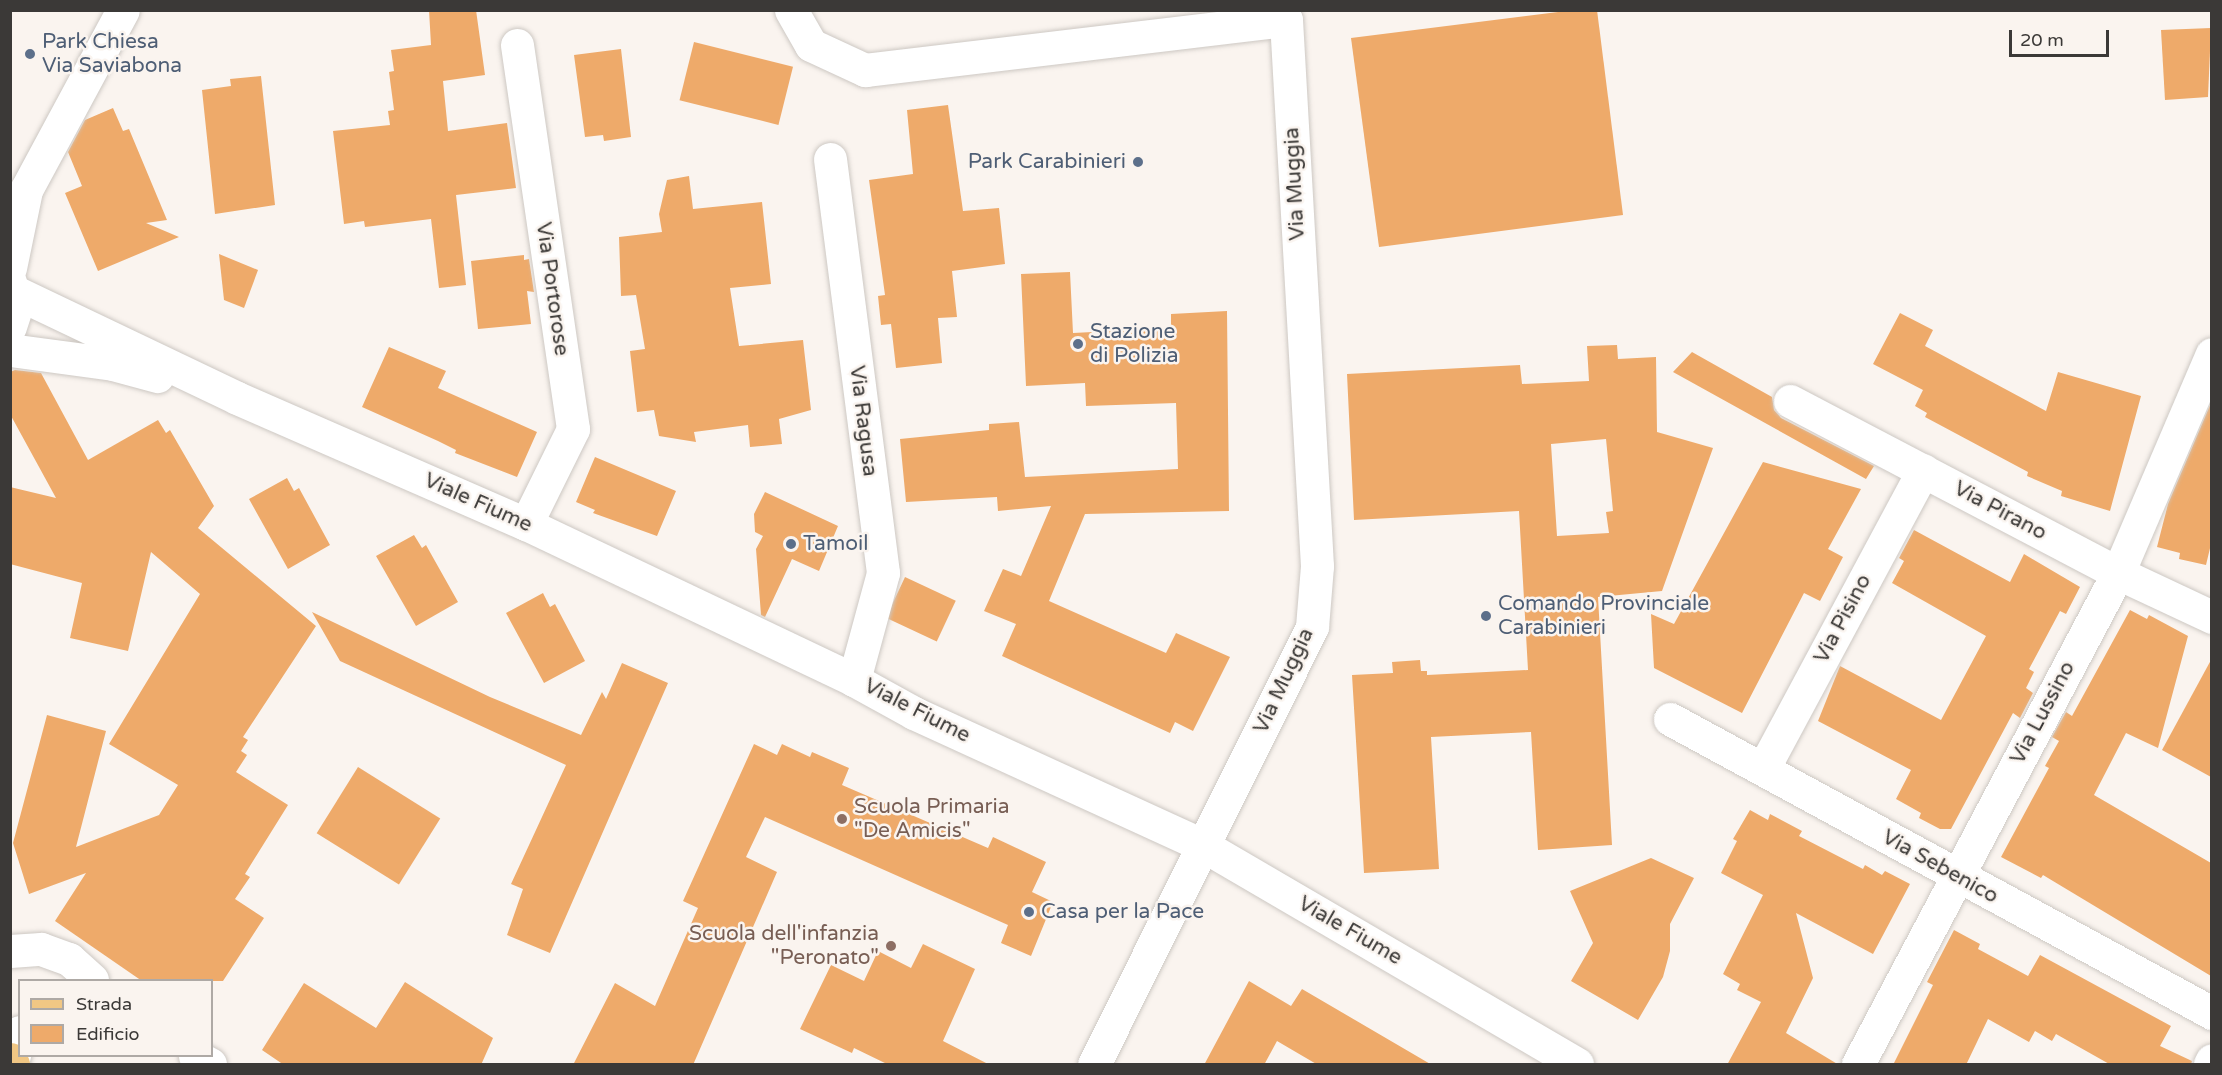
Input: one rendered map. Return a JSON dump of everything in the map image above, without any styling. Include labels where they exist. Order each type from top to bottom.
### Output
[{"type":"street","points":[[10,327],[16,309],[12,281],[18,197],[123,10]]},
{"type":"street","name":"Via Muggia","points":[[791,10],[812,45],[865,70],[1286,20],[1317,566],[1312,627],[1204,846]]},
{"type":"street","name":"Via Portorose","points":[[517,45],[573,429],[526,524]]},
{"type":"street","name":"Via Ragusa","points":[[830,159],[883,573],[854,680]]},
{"type":"street","name":"Viale Fiume","points":[[12,281],[237,398],[526,524],[854,680],[914,713],[1204,846],[1577,1065]]},
{"type":"street","name":"Viale Fiume","points":[[10,350],[113,364],[237,398]]},
{"type":"street","name":"Via Lussino","points":[[1858,1065],[2118,573],[2211,354]]},
{"type":"street","name":"Via Pirano","points":[[1790,401],[2118,573],[2211,617]]},
{"type":"street","name":"Via Pisino","points":[[1763,769],[1923,470]]},
{"type":"street","name":"Via Sebenico","points":[[1670,719],[1956,876],[2211,1012]]},
{"type":"street","points":[[1094,1065],[1204,846]]},
{"type":"street","points":[[10,951],[41,949],[69,959],[90,979]]},
{"type":"street","points":[[197,1057],[210,1065]]},
{"type":"street","points":[[2210,1065],[2211,1060]]},
{"type":"building","points":[[429,10],[476,10],[485,75],[443,81],[448,131],[507,123],[516,188],[456,195],[466,285],[439,288],[431,219],[365,227],[364,221],[344,224],[333,131],[390,125],[388,111],[394,110],[389,72],[394,71],[391,50],[431,45]]},
{"type":"building","points":[[1574,10],[1597,10],[1623,215],[1379,247],[1351,38]]},
{"type":"building","points":[[2211,28],[2208,97],[2165,100],[2161,30]]},
{"type":"building","points":[[694,42],[793,67],[778,125],[679,100]]},
{"type":"building","points":[[621,49],[631,137],[604,141],[603,135],[585,137],[574,55]]},
{"type":"building","points":[[261,76],[275,205],[215,214],[202,90],[231,86],[230,79]]},
{"type":"building","points":[[948,105],[963,211],[999,208],[1005,264],[952,271],[957,317],[938,318],[942,363],[896,368],[891,324],[881,325],[878,296],[885,295],[869,180],[913,174],[907,110]]},
{"type":"building","points":[[113,108],[123,131],[129,129],[167,220],[146,223],[179,237],[98,271],[65,193],[82,186],[68,152],[85,120]]},
{"type":"building","points":[[689,176],[693,209],[762,202],[771,284],[730,288],[739,346],[803,340],[811,410],[779,419],[782,444],[750,447],[748,425],[694,432],[696,442],[659,436],[654,410],[637,412],[630,351],[645,349],[636,295],[621,296],[619,237],[662,232],[659,214],[667,180]]},
{"type":"building","points":[[219,254],[258,270],[244,308],[224,300]]},
{"type":"building","points":[[524,255],[524,260],[529,259],[534,292],[527,291],[531,324],[478,329],[471,261]]},
{"type":"building","points":[[1070,272],[1073,333],[1171,328],[1171,314],[1227,311],[1229,511],[1085,514],[1049,601],[1166,653],[1176,633],[1230,657],[1193,731],[1175,722],[1170,733],[1002,656],[1016,624],[984,611],[1003,569],[1021,576],[1051,506],[998,511],[997,497],[906,502],[900,439],[989,430],[989,424],[1019,422],[1025,477],[1178,469],[1176,403],[1086,406],[1085,383],[1026,386],[1021,274]]},
{"type":"building","points":[[1900,313],[1933,330],[1925,346],[2046,411],[2058,372],[2141,396],[2110,511],[2061,496],[2062,491],[2027,476],[2028,472],[1925,417],[1927,413],[1915,406],[1923,390],[1873,364]]},
{"type":"building","points":[[1617,345],[1618,359],[1656,357],[1657,432],[1713,448],[1662,591],[1598,597],[1612,845],[1538,850],[1531,732],[1431,737],[1439,869],[1364,873],[1352,675],[1393,673],[1392,662],[1420,660],[1421,671],[1427,671],[1427,675],[1528,670],[1519,511],[1354,520],[1347,374],[1520,365],[1522,384],[1589,381],[1587,346]],"holes":[[[1606,439],[1613,511],[1606,512],[1609,533],[1557,536],[1551,444]]]},
{"type":"building","points":[[389,347],[446,371],[438,388],[537,432],[517,477],[455,453],[456,450],[438,441],[362,407]]},
{"type":"building","points":[[1692,352],[1772,397],[1774,410],[1781,418],[1874,466],[1866,479],[1673,372]]},
{"type":"building","points":[[15,370],[41,373],[88,460],[158,420],[166,433],[170,430],[214,506],[198,528],[316,626],[243,737],[248,740],[241,751],[247,755],[236,772],[288,805],[245,874],[250,877],[235,899],[264,918],[223,981],[139,979],[55,921],[86,873],[29,894],[13,843],[47,715],[106,731],[76,847],[159,815],[178,785],[109,744],[200,594],[151,552],[128,651],[70,638],[82,583],[10,564],[10,487],[56,498],[10,414],[10,372]]},
{"type":"building","points":[[2211,403],[2211,544],[2206,565],[2179,559],[2180,553],[2157,547],[2168,504]]},
{"type":"building","points":[[595,457],[676,491],[657,536],[593,513],[595,510],[576,502]]},
{"type":"building","points":[[1763,462],[1861,489],[1828,549],[1843,557],[1820,601],[1804,593],[1742,713],[1654,668],[1651,614],[1674,624]]},
{"type":"building","points":[[287,478],[294,491],[299,488],[330,545],[288,569],[249,499]]},
{"type":"building","points":[[765,492],[838,526],[819,571],[792,559],[765,617],[761,615],[756,549],[763,536],[755,532],[754,514]]},
{"type":"building","points":[[1914,530],[2010,582],[2024,554],[2080,587],[2066,614],[2060,611],[2029,669],[2034,672],[2026,688],[2033,693],[2020,718],[2013,713],[1951,829],[1940,829],[1919,818],[1921,813],[1896,799],[1911,770],[1818,721],[1840,666],[1941,720],[1986,636],[1892,583],[1904,561],[1899,558]]},
{"type":"building","points":[[414,535],[422,548],[426,545],[458,602],[416,626],[376,556]]},
{"type":"building","points":[[905,577],[956,601],[937,641],[886,618]]},
{"type":"building","points":[[543,593],[550,607],[555,604],[585,661],[544,683],[506,613]]},
{"type":"building","points":[[2130,610],[2147,619],[2149,615],[2188,636],[2158,748],[2126,733],[2094,795],[2211,863],[2211,976],[2043,875],[2041,878],[2001,857],[2049,768],[2045,766],[2059,741],[2052,737],[2066,712],[2072,716]]},
{"type":"building","points":[[312,612],[490,697],[581,735],[602,692],[606,699],[622,663],[668,683],[550,953],[507,935],[523,889],[511,884],[566,765],[340,661]]},
{"type":"building","points":[[2211,660],[2211,777],[2162,750]]},
{"type":"building","points":[[754,744],[777,755],[782,744],[810,757],[812,752],[849,768],[842,785],[988,848],[993,837],[1046,862],[1032,892],[1053,902],[1031,956],[1001,943],[1008,925],[765,817],[746,857],[777,872],[693,1065],[573,1065],[615,983],[655,1006],[698,908],[683,901]]},
{"type":"building","points":[[358,767],[440,818],[399,885],[317,833]]},
{"type":"building","points":[[1750,810],[1768,820],[1770,814],[1802,831],[1799,836],[1863,869],[1865,865],[1882,875],[1885,871],[1910,884],[1873,954],[1796,913],[1813,978],[1786,1033],[1839,1065],[1727,1065],[1761,1002],[1737,990],[1740,984],[1723,974],[1763,895],[1721,873],[1737,841],[1733,839]]},
{"type":"building","points":[[1651,858],[1694,878],[1670,924],[1670,951],[1663,977],[1638,1020],[1571,981],[1593,943],[1570,891]]},
{"type":"building","points":[[1954,930],[1980,944],[1978,949],[2028,976],[2040,955],[2171,1026],[2160,1046],[2192,1061],[2191,1065],[2111,1065],[2056,1034],[2052,1041],[2035,1031],[2029,1042],[1988,1019],[1966,1065],[1893,1065],[1933,985],[1927,982]]},
{"type":"building","points":[[923,944],[975,969],[943,1041],[990,1065],[889,1065],[854,1048],[852,1053],[800,1029],[831,965],[864,981],[878,951],[911,968]]},
{"type":"building","points":[[1249,981],[1291,1006],[1302,989],[1432,1065],[1318,1065],[1277,1041],[1264,1065],[1204,1065]]},
{"type":"building","points":[[405,982],[493,1038],[481,1065],[284,1065],[262,1050],[304,983],[376,1028]]},
{"type":"place","name":"Park Chiesa Via Saviabona","points":[[30,54]]},
{"type":"place","name":"Park Carabinieri","points":[[1138,162]]},
{"type":"place","name":"Stazione di Polizia","points":[[1078,344]]},
{"type":"place","name":"Tamoil","points":[[791,544]]},
{"type":"place","name":"Comando Provinciale Carabinieri","points":[[1486,616]]},
{"type":"place","name":"Scuola Primaria \"De Amicis\"","points":[[842,819]]},
{"type":"place","name":"Casa per la Pace","points":[[1029,912]]},
{"type":"place","name":"Scuola dell'infanzia \"Peronato\"","points":[[891,946]]}]
